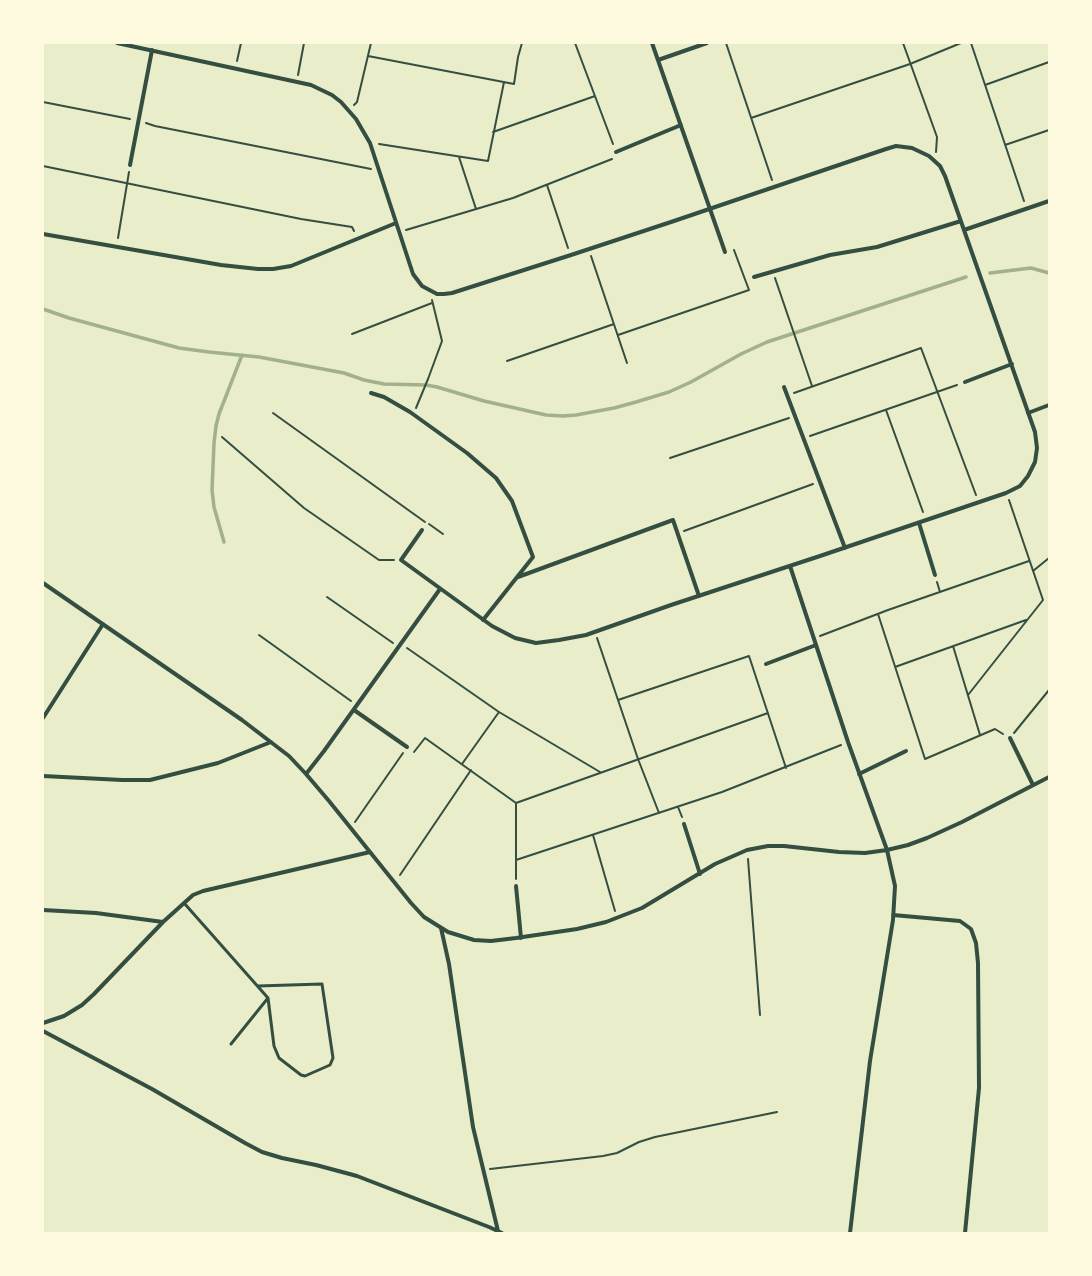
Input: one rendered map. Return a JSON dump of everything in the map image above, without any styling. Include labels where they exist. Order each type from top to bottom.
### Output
[{"type":"street","points":[[117,43],[296,81],[311,85],[332,95],[349,111],[370,143],[416,280],[437,294],[452,293],[571,255],[896,146],[912,148],[925,153],[935,161],[945,176],[1012,364],[1036,440],[1037,448],[1035,462],[1024,482],[1016,489],[845,548],[595,631],[559,640],[536,643],[515,638],[483,620],[401,560],[422,530]]},
{"type":"street","points":[[652,43],[725,252]]},
{"type":"street","points":[[658,60],[707,43]]},
{"type":"street","points":[[130,164],[152,50]]},
{"type":"street","points":[[616,152],[681,125]]},
{"type":"street","points":[[964,230],[1049,201]]},
{"type":"street","points":[[754,277],[830,255],[877,247],[961,221]]},
{"type":"street","points":[[43,234],[221,265],[273,269],[291,266],[396,223]]},
{"type":"street","points":[[965,382],[1012,364]]},
{"type":"street","points":[[784,387],[845,548]]},
{"type":"street","points":[[372,393],[384,397],[413,414],[468,453],[484,466],[503,486],[512,501],[533,557],[483,620]]},
{"type":"street","points":[[1028,413],[1049,405]]},
{"type":"street","points":[[517,577],[673,520],[699,596]]},
{"type":"street","points":[[919,523],[935,575]]},
{"type":"street","points":[[790,566],[848,742],[887,850],[895,886],[893,915],[870,1061],[850,1233]]},
{"type":"street","points":[[43,582],[289,756],[306,774],[424,917],[448,932],[474,940],[491,941],[521,938],[577,929],[617,918],[642,908],[731,856],[747,850],[768,846],[784,846],[839,852],[865,853],[908,845],[962,822],[1049,777]]},
{"type":"street","points":[[306,774],[354,710],[440,589]]},
{"type":"street","points":[[43,718],[103,624]]},
{"type":"street","points":[[766,664],[816,645]]},
{"type":"street","points":[[354,710],[407,747]]},
{"type":"street","points":[[1010,738],[1033,785]]},
{"type":"street","points":[[43,776],[150,780],[218,763],[271,742]]},
{"type":"street","points":[[859,774],[906,751]]},
{"type":"street","points":[[684,824],[700,874]]},
{"type":"street","points":[[43,1023],[64,1016],[82,1005],[163,922],[193,895],[203,891],[370,852]]},
{"type":"street","points":[[516,886],[521,938]]},
{"type":"street","points":[[43,910],[96,913],[163,922]]},
{"type":"street","points":[[893,915],[960,921],[971,929],[976,943],[978,962],[979,1088],[965,1233]]},
{"type":"street","points":[[441,928],[450,972],[473,1127],[500,1232]]},
{"type":"street","points":[[43,1031],[152,1089],[262,1152],[357,1176],[500,1232]]},
{"type":"lane","points":[[184,903],[268,998],[274,1046],[279,1058],[301,1075],[305,1076],[330,1065],[333,1058],[322,984],[258,986]]},
{"type":"lane","points":[[231,1044],[268,998]]},
{"type":"path","points":[[236,68],[241,43]]},
{"type":"path","points":[[296,81],[304,43]]},
{"type":"path","points":[[349,111],[357,102],[371,43]]},
{"type":"path","points":[[368,56],[514,84],[518,57],[522,43]]},
{"type":"path","points":[[399,232],[513,198],[618,157],[575,43]]},
{"type":"path","points":[[726,43],[774,187]]},
{"type":"path","points":[[903,43],[937,137],[935,161]]},
{"type":"path","points":[[751,118],[910,64],[961,43]]},
{"type":"path","points":[[971,43],[1026,208]]},
{"type":"path","points":[[985,85],[1049,62]]},
{"type":"path","points":[[370,143],[488,161],[504,82]]},
{"type":"path","points":[[493,132],[595,96]]},
{"type":"path","points":[[43,102],[138,121],[155,126],[379,170]]},
{"type":"path","points":[[1005,145],[1049,130]]},
{"type":"path","points":[[459,157],[476,209]]},
{"type":"path","points":[[116,247],[130,164]]},
{"type":"path","points":[[43,166],[301,219],[352,228],[358,239]]},
{"type":"path","points":[[547,184],[571,255]]},
{"type":"path","points":[[589,249],[627,363]]},
{"type":"path","points":[[618,335],[749,290],[733,249],[725,252]]},
{"type":"path","points":[[772,271],[812,386]]},
{"type":"path","points":[[413,414],[424,390],[442,342],[429,290]]},
{"type":"path","points":[[352,334],[432,303]]},
{"type":"path","points":[[506,361],[614,324]]},
{"type":"path","points":[[788,396],[812,386],[921,348],[978,502]]},
{"type":"path","points":[[804,438],[965,382]]},
{"type":"path","points":[[886,410],[926,520]]},
{"type":"path","points":[[273,413],[443,534]]},
{"type":"path","points":[[670,458],[795,416]]},
{"type":"path","points":[[222,436],[281,489],[327,524],[379,560],[401,560]]},
{"type":"path","points":[[677,534],[820,482]]},
{"type":"path","points":[[968,695],[1043,600],[1006,493]]},
{"type":"path","points":[[1033,571],[1049,558]]},
{"type":"path","points":[[813,638],[1030,561]]},
{"type":"path","points":[[327,597],[499,712],[600,772]]},
{"type":"path","points":[[878,614],[926,759],[994,729],[1010,738],[1049,690]]},
{"type":"path","points":[[895,667],[1027,619]]},
{"type":"path","points":[[595,631],[638,759],[658,813]]},
{"type":"path","points":[[259,635],[357,705]]},
{"type":"path","points":[[954,646],[980,735]]},
{"type":"path","points":[[618,700],[749,656],[786,768]]},
{"type":"path","points":[[462,764],[499,712]]},
{"type":"path","points":[[516,802],[768,713]]},
{"type":"path","points":[[351,828],[407,747],[414,753],[425,738],[516,802]]},
{"type":"path","points":[[516,860],[722,792],[786,768],[848,742]]},
{"type":"path","points":[[395,882],[471,770]]},
{"type":"path","points":[[516,802],[516,886]]},
{"type":"path","points":[[593,835],[617,918]]},
{"type":"path","points":[[747,850],[760,1015]]},
{"type":"path","points":[[483,1170],[602,1156],[617,1153],[639,1142],[655,1137],[777,1112]]},
{"type":"waterway","points":[[990,273],[1031,268],[1049,273]]},
{"type":"waterway","points":[[43,309],[69,318],[179,348],[259,357],[344,373],[364,380],[384,384],[426,385],[484,401],[546,415],[563,416],[614,408],[669,392],[767,342],[966,277]]},
{"type":"waterway","points":[[224,542],[214,507],[212,490],[214,443],[219,414],[242,355]]}]
